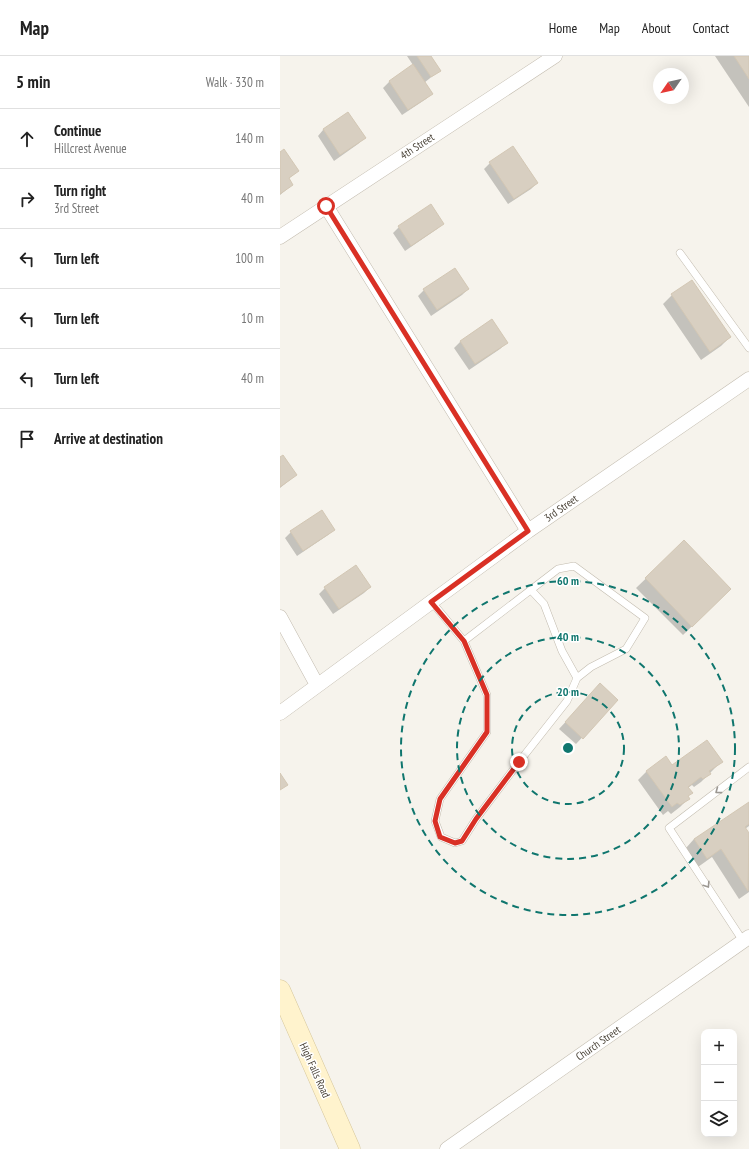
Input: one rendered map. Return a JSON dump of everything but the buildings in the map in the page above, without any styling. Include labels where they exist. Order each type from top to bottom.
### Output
[{"type":"street","name":"4th Street","points":[[280,237],[551,57]]},
{"type":"street","points":[[326,206],[528,531]]},
{"type":"street","name":"3rd Street","points":[[280,713],[528,531],[749,379]]},
{"type":"street","points":[[280,617],[317,685]]},
{"type":"street","name":"Church Street","points":[[447,1149],[746,939]]},
{"type":"street","name":"High Falls Road","points":[[280,990],[350,1149]]},
{"type":"lane","points":[[680,253],[749,348]]},
{"type":"lane","points":[[431,602],[464,641],[487,695],[487,732],[440,799],[435,821],[440,837],[455,843],[462,841],[476,819],[567,701],[577,678],[591,667],[626,649],[645,618],[574,566],[558,569],[464,641]]},
{"type":"lane","points":[[531,590],[544,604],[562,651],[577,678]]},
{"type":"lane","points":[[746,939],[669,828],[749,767]]},
{"type":"route","points":[[326,206],[528,531],[431,602],[464,641],[487,695],[487,732],[440,799],[435,821],[440,837],[455,843],[462,841],[476,819],[519,762]]}]
